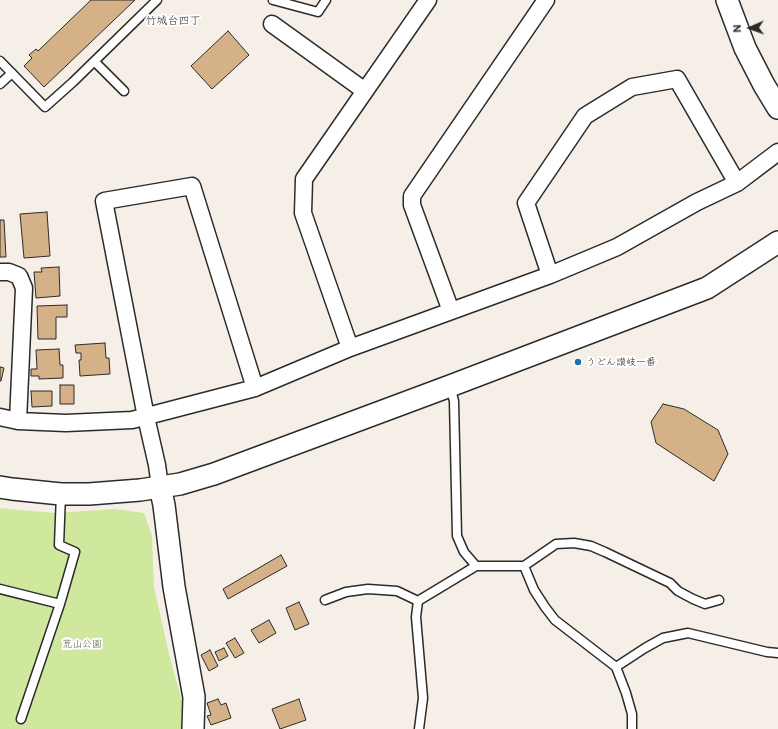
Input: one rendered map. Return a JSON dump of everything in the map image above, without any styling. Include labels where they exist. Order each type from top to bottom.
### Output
[{"type":"street","points":[[350,348],[303,213],[304,179],[428,0]]},
{"type":"street","points":[[451,311],[412,205],[412,196],[546,0]]},
{"type":"street","points":[[727,0],[745,48],[778,108]]},
{"type":"street","points":[[272,24],[365,91]]},
{"type":"street","points":[[550,275],[526,202],[585,116],[632,87],[677,80],[737,183]]},
{"type":"street","points":[[0,417],[18,421],[66,423],[132,420],[255,388],[350,348],[550,275],[617,247],[697,202],[737,183],[778,152]]},
{"type":"street","points":[[193,729],[194,697],[174,588],[164,505],[104,201],[192,186],[255,388]]},
{"type":"street","points":[[0,487],[62,494],[103,493],[140,490],[180,484],[214,474],[707,288],[778,242]]},
{"type":"street","points":[[0,272],[9,272],[19,276],[24,288],[18,421]]},
{"type":"lane","points":[[0,61],[46,108],[157,0]]},
{"type":"lane","points":[[273,0],[318,12],[326,0]]},
{"type":"lane","points":[[94,62],[124,91]]},
{"type":"lane","points":[[0,84],[12,73]]},
{"type":"lane","points":[[450,386],[454,401],[457,536],[464,552],[476,566]]},
{"type":"lane","points":[[21,719],[60,604],[75,552],[59,545],[62,494]]},
{"type":"lane","points":[[418,601],[476,566],[524,566],[556,544],[591,546],[670,583],[678,591],[693,599],[705,604],[719,600]]},
{"type":"lane","points":[[524,566],[534,590],[555,620],[616,667],[632,714],[632,729]]},
{"type":"lane","points":[[0,589],[60,604]]},
{"type":"lane","points":[[325,600],[346,592],[368,589],[397,591],[418,601]]},
{"type":"lane","points":[[418,601],[416,617],[423,698],[419,729]]},
{"type":"lane","points":[[616,667],[663,638],[688,633],[767,652],[778,653]]},
{"type":"green space","name":"荒山公園","points":[[0,508],[54,513],[115,509],[144,513],[152,536],[154,587],[169,654],[182,701],[181,729],[0,729]]},
{"type":"building","points":[[91,0],[135,0],[44,87],[24,66],[32,58],[29,55],[36,49],[38,51]]},
{"type":"building","points":[[228,31],[249,55],[212,89],[191,66]]},
{"type":"building","points":[[47,212],[50,256],[24,258],[20,214]]},
{"type":"building","points":[[0,220],[4,220],[6,257],[0,257]]},
{"type":"building","points":[[59,267],[60,296],[36,298],[34,272],[42,272],[41,268]]},
{"type":"building","points":[[67,305],[67,317],[56,317],[56,339],[38,339],[37,306]]},
{"type":"building","points":[[105,343],[106,358],[109,358],[110,374],[80,376],[79,360],[81,360],[81,353],[76,353],[75,345]]},
{"type":"building","points":[[59,349],[60,365],[63,365],[63,378],[39,379],[39,376],[31,376],[31,369],[37,369],[36,350]]},
{"type":"building","points":[[0,367],[4,368],[1,381],[0,381]]},
{"type":"building","points":[[60,385],[74,385],[74,404],[60,404]]},
{"type":"building","points":[[31,391],[52,391],[52,406],[32,407]]},
{"type":"building","points":[[663,404],[684,409],[718,430],[728,454],[714,481],[656,443],[651,422]]},
{"type":"building","points":[[281,555],[287,566],[228,599],[223,589]]},
{"type":"building","points":[[299,602],[309,624],[295,630],[286,608]]},
{"type":"building","points":[[269,620],[276,633],[259,643],[251,630]]},
{"type":"building","points":[[235,638],[244,653],[235,658],[226,643]]},
{"type":"building","points":[[224,648],[228,656],[219,661],[215,652]]},
{"type":"building","points":[[210,650],[218,666],[209,671],[201,655]]},
{"type":"building","points":[[218,699],[221,705],[226,703],[231,718],[211,725],[207,716],[211,715],[207,703]]},
{"type":"building","points":[[299,699],[306,720],[280,729],[272,709]]},
{"type":"place","name":"うどん讃岐一番","points":[[578,362]]},
{"type":"district","name":"竹城台四丁","points":[[173,21]]}]
